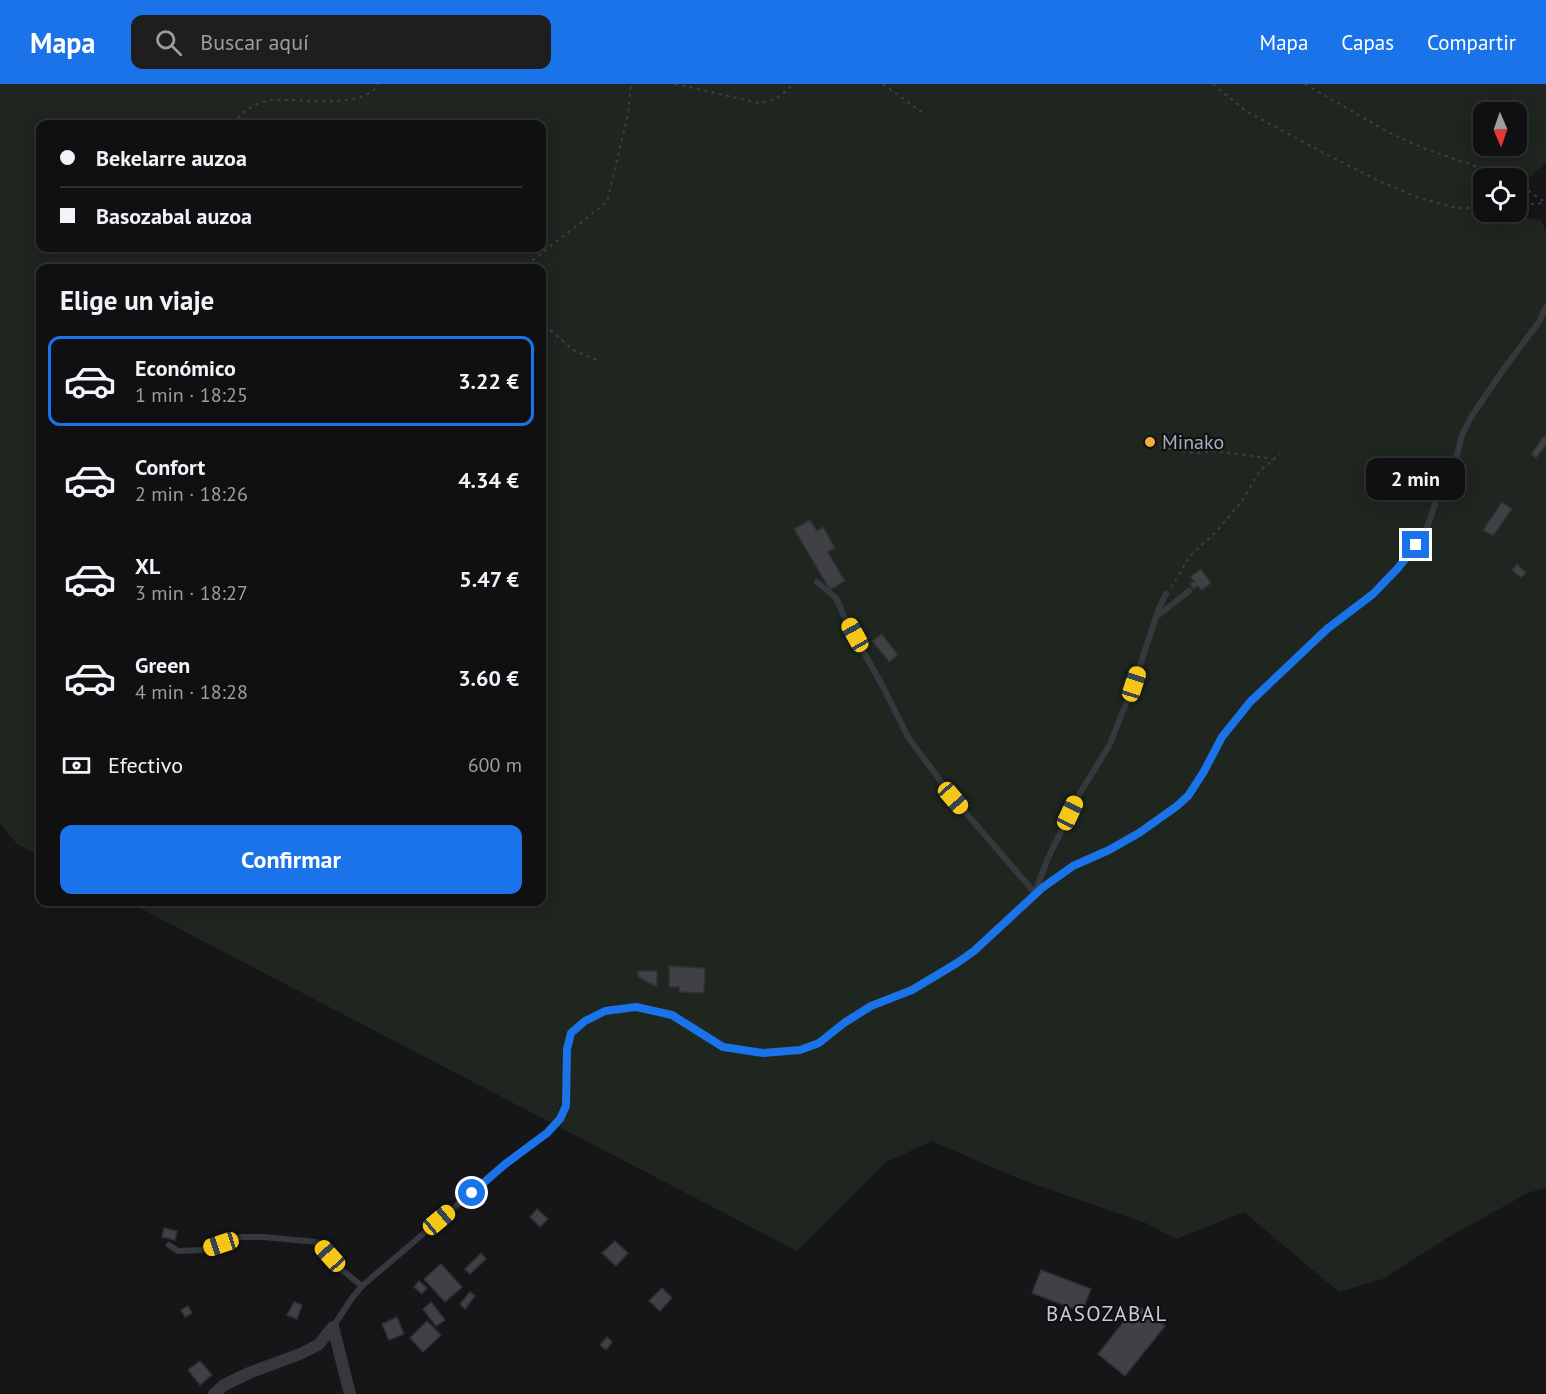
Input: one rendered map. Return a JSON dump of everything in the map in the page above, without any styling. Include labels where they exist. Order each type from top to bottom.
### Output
[{"type":"street","points":[[214,1394],[224,1385],[249,1373],[318,1346],[333,1327]]},
{"type":"street","points":[[333,1327],[350,1394]]},
{"type":"lane","points":[[333,1327],[362,1286],[504,1165],[547,1133],[560,1119],[566,1106],[567,1049],[571,1033],[585,1021],[605,1011],[636,1007],[672,1015],[723,1047],[763,1053],[800,1050],[819,1043],[844,1023],[871,1006],[912,990],[957,963],[974,951],[1035,893],[1073,866],[1139,833],[1177,806],[1188,796],[1222,737],[1250,702],[1327,629],[1373,594],[1398,568],[1426,531],[1437,498],[1471,417],[1539,322],[1546,307]]},
{"type":"lane","points":[[817,582],[837,598],[844,616],[908,737],[953,798],[1035,893]]},
{"type":"lane","points":[[1156,617],[1189,591]]},
{"type":"lane","points":[[1035,893],[1048,858],[1080,793],[1109,746],[1166,594]]},
{"type":"lane","points":[[169,1245],[178,1251],[201,1250],[241,1237],[317,1242],[342,1270],[362,1286]]},
{"type":"path","points":[[235,120],[252,106],[271,100],[330,101],[357,98],[375,90],[379,84]]},
{"type":"path","points":[[546,250],[607,202],[628,114],[631,84]]},
{"type":"path","points":[[675,84],[759,103],[768,102],[784,94],[793,84]]},
{"type":"path","points":[[883,84],[923,113]]},
{"type":"path","points":[[1213,84],[1246,111],[1379,181],[1417,197],[1455,208],[1473,208]]},
{"type":"path","points":[[1305,84],[1386,131],[1423,148],[1481,168]]},
{"type":"path","points":[[1527,190],[1546,203]]},
{"type":"path","points":[[1527,205],[1546,203]]},
{"type":"path","points":[[532,264],[533,260],[543,252]]},
{"type":"path","points":[[546,325],[573,350],[601,362]]},
{"type":"path","points":[[1153,446],[1194,453],[1215,451],[1273,460]]},
{"type":"path","points":[[1166,594],[1190,556],[1216,532],[1242,501],[1258,472],[1280,454]]},
{"type":"shaded area","points":[[0,84],[1546,84],[1546,162],[1527,180],[1527,168],[1473,168],[1473,222],[1527,222],[1527,218],[1541,220],[1546,232],[1546,1188],[1528,1193],[1447,1238],[1383,1279],[1339,1292],[1244,1212],[1176,1239],[1148,1224],[1012,1176],[932,1141],[885,1163],[797,1251],[136,906],[546,906],[546,264],[36,264],[36,854],[17,844],[0,823]]},
{"type":"building","points":[[1544,436],[1546,445],[1536,458],[1531,454]]},
{"type":"building","points":[[1502,502],[1512,509],[1493,536],[1483,530]]},
{"type":"building","points":[[810,520],[817,531],[823,527],[835,548],[828,552],[845,581],[830,590],[794,529]]},
{"type":"building","points":[[1517,564],[1526,573],[1521,578],[1512,570]]},
{"type":"building","points":[[1201,569],[1211,583],[1202,590],[1198,586],[1193,589],[1190,584],[1194,581],[1190,577]]},
{"type":"building","points":[[882,634],[898,655],[889,662],[872,641]]},
{"type":"building","points":[[669,966],[705,968],[704,993],[679,992],[679,987],[669,987]]},
{"type":"building","points":[[638,971],[657,971],[657,987],[638,977]]},
{"type":"building","points":[[537,1209],[548,1219],[540,1227],[530,1217]]},
{"type":"building","points":[[164,1228],[177,1231],[175,1240],[162,1237]]},
{"type":"building","points":[[615,1241],[628,1253],[616,1266],[602,1253]]},
{"type":"building","points":[[481,1253],[486,1259],[470,1274],[465,1269]]},
{"type":"building","points":[[441,1264],[462,1287],[445,1302],[424,1279]]},
{"type":"building","points":[[1041,1270],[1091,1289],[1082,1312],[1032,1293]]},
{"type":"building","points":[[419,1281],[427,1288],[422,1294],[414,1287]]},
{"type":"building","points":[[662,1288],[672,1298],[660,1311],[649,1301]]},
{"type":"building","points":[[470,1292],[475,1296],[465,1309],[460,1304]]},
{"type":"building","points":[[294,1302],[302,1305],[297,1319],[287,1315]]},
{"type":"building","points":[[431,1302],[445,1320],[436,1326],[423,1309]]},
{"type":"building","points":[[1137,1305],[1165,1326],[1125,1376],[1098,1354]]},
{"type":"building","points":[[188,1306],[192,1313],[185,1317],[181,1310]]},
{"type":"building","points":[[397,1317],[404,1334],[389,1340],[382,1324]]},
{"type":"building","points":[[427,1321],[441,1335],[423,1352],[410,1338]]},
{"type":"building","points":[[607,1337],[612,1342],[606,1350],[600,1345]]},
{"type":"building","points":[[200,1361],[212,1375],[200,1385],[188,1370]]},
{"type":"place","name":"Minako","points":[[1150,442]]},
{"type":"district","name":"BASOZABAL","points":[[1107,1313]]},
{"type":"route","points":[[472,1193],[504,1165],[547,1133],[560,1119],[566,1106],[567,1049],[571,1033],[585,1021],[605,1011],[636,1007],[672,1015],[723,1047],[763,1053],[800,1050],[819,1043],[844,1023],[871,1006],[912,990],[957,963],[974,951],[1035,893],[1073,866],[1139,833],[1188,796],[1222,737],[1250,702],[1327,629],[1373,594],[1416,545]]}]
